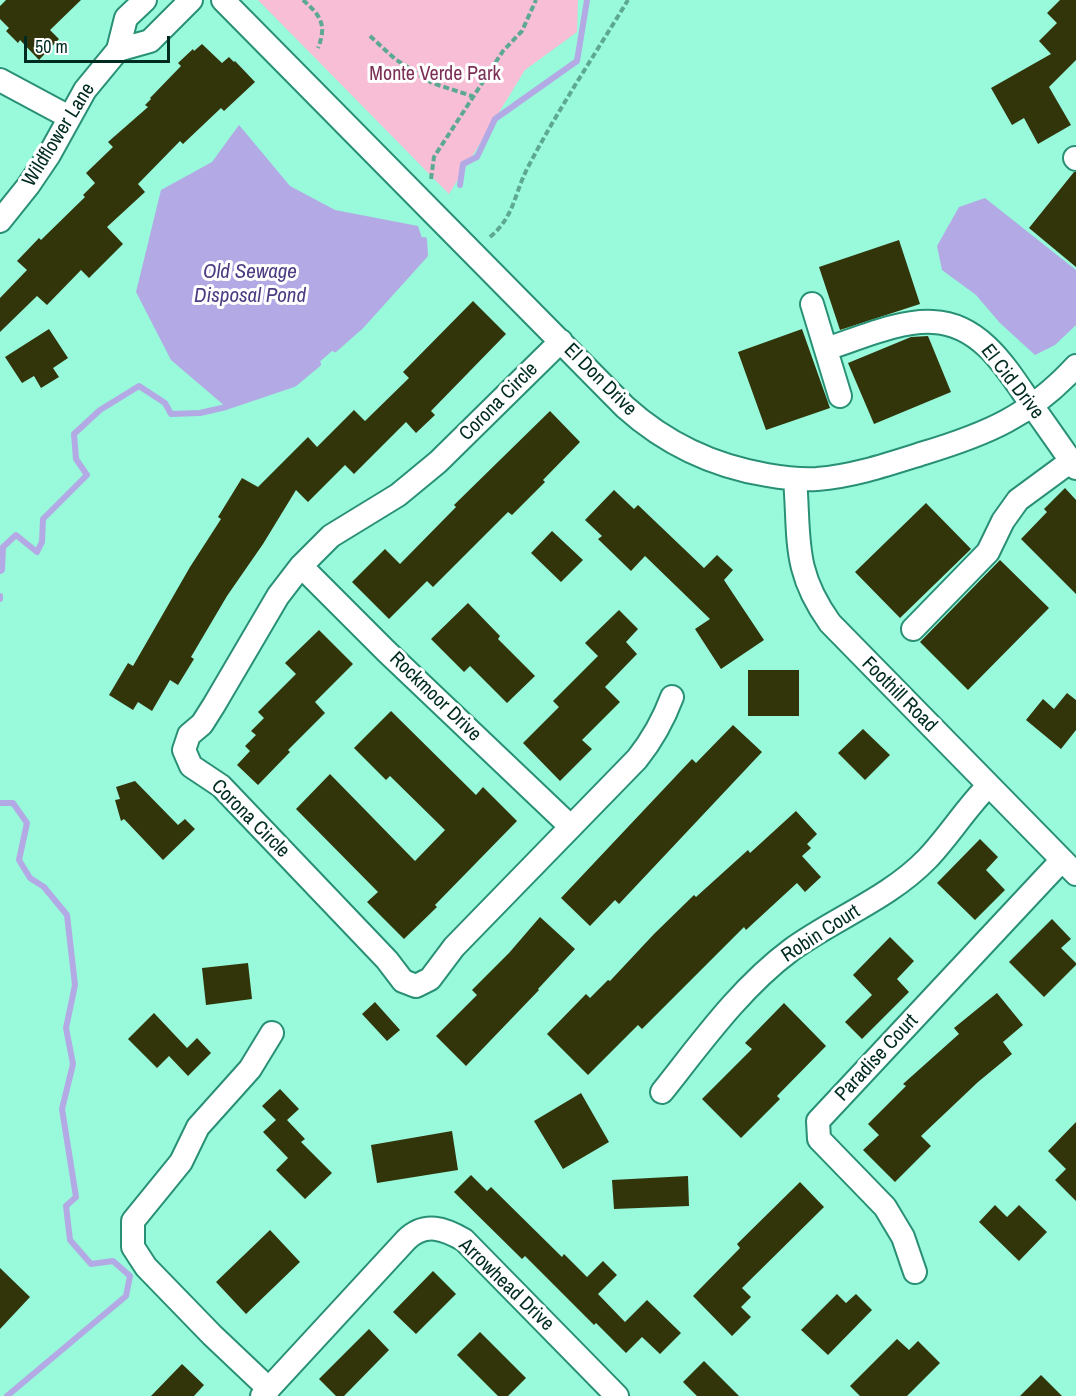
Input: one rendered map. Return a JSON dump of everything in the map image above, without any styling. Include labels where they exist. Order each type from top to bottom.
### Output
[{"type":"street","name":"Wildflower Lane","points":[[0,221],[49,155],[85,90],[118,50],[126,18],[144,0]]},
{"type":"street","points":[[118,50],[150,41],[191,0]]},
{"type":"street","name":"El Don Drive","points":[[223,0],[642,422],[674,444],[712,461],[733,468],[795,479],[841,476],[888,465],[995,429],[1033,406],[1076,366]]},
{"type":"street","points":[[0,80],[69,117]]},
{"type":"street","points":[[812,304],[840,396]]},
{"type":"street","name":"El Cid Drive","points":[[826,349],[903,325],[920,322],[946,324],[971,335],[990,349],[1000,360],[1073,465]]},
{"type":"street","name":"Corona Circle","points":[[561,341],[438,462],[398,495],[331,536],[301,566],[278,596],[202,724],[189,735],[184,750],[191,766],[221,786],[387,960],[403,981],[416,986],[430,979],[454,947],[648,746],[664,718],[672,697]]},
{"type":"street","points":[[913,629],[988,552],[1003,520],[1018,500],[1073,465]]},
{"type":"street","name":"Foothill Road","points":[[795,479],[798,548],[808,586],[817,605],[853,648],[1069,867]]},
{"type":"street","name":"Rockmoor Drive","points":[[301,566],[386,651],[570,826]]},
{"type":"street","name":"Robin Court","points":[[662,1092],[706,1036],[752,985],[791,950],[896,886],[927,859],[988,786]]},
{"type":"street","name":"Paradise Court","points":[[915,1272],[903,1237],[885,1207],[819,1139],[818,1121],[1069,867]]},
{"type":"street","points":[[266,1392],[146,1267],[133,1247],[133,1221],[181,1162],[198,1127],[250,1069],[272,1033]]},
{"type":"street","name":"Arrowhead Drive","points":[[266,1392],[406,1240],[411,1235],[430,1227],[447,1231],[464,1240],[617,1396]]},
{"type":"path","points":[[303,0],[320,17],[323,35],[318,48]]},
{"type":"path","points":[[431,179],[434,157],[503,51],[522,30],[536,0]]},
{"type":"path","points":[[490,237],[500,229],[512,210],[526,171],[628,0]]},
{"type":"path","points":[[370,36],[395,59],[432,84],[472,96]]},
{"type":"green space","name":"Monte Verde Park","points":[[258,0],[578,0],[577,32],[525,70],[449,194]]},
{"type":"water","name":"Old Sewage Disposal Pond","points":[[239,125],[290,186],[335,210],[418,226],[427,253],[361,326],[294,384],[226,407],[171,360],[136,292],[161,190],[212,162]]},
{"type":"water","points":[[985,198],[1076,270],[1076,325],[1055,345],[1035,355],[1000,323],[976,295],[942,270],[937,246],[959,207]]},
{"type":"building","points":[[6,0],[81,0],[50,30],[59,39],[39,60],[20,40],[18,43],[6,31],[9,28],[0,19],[0,6]]},
{"type":"building","points":[[1060,0],[1076,0],[1076,60],[1049,87],[1071,125],[1038,144],[1024,118],[1012,125],[991,88],[1051,54],[1039,41],[1057,23],[1047,13]]},
{"type":"building","points":[[202,44],[222,63],[229,57],[235,61],[255,82],[224,111],[221,108],[183,144],[180,141],[138,184],[145,192],[107,227],[123,244],[89,278],[81,270],[47,305],[37,296],[0,332],[0,298],[27,270],[17,261],[85,197],[83,195],[95,183],[86,173],[113,147],[108,142],[148,107],[145,105],[150,98],[181,66],[178,63]]},
{"type":"building","points":[[1076,172],[1076,267],[1029,228]]},
{"type":"building","points":[[899,240],[920,304],[840,330],[819,267]]},
{"type":"building","points":[[473,301],[506,334],[431,411],[435,415],[416,433],[406,422],[354,474],[345,465],[308,502],[296,490],[263,544],[227,596],[191,657],[194,659],[178,685],[170,680],[152,711],[138,702],[133,710],[109,695],[128,663],[133,666],[190,567],[221,519],[218,517],[242,478],[258,487],[308,437],[317,447],[354,410],[365,421],[409,378],[403,372]]},
{"type":"building","points":[[49,329],[68,358],[53,368],[59,377],[41,388],[34,376],[22,383],[5,357]]},
{"type":"building","points":[[802,329],[830,408],[766,430],[738,352]]},
{"type":"building","points":[[928,336],[951,392],[874,424],[848,363],[911,337]]},
{"type":"building","points":[[550,411],[580,442],[512,515],[508,512],[433,587],[427,581],[389,619],[352,582],[385,549],[400,564],[456,507],[454,505]]},
{"type":"building","points":[[1065,488],[1076,500],[1076,594],[1021,539],[1047,512],[1044,509]]},
{"type":"building","points":[[614,490],[634,509],[638,505],[704,568],[717,555],[733,570],[724,580],[764,640],[721,669],[695,629],[710,619],[645,556],[631,571],[598,539],[602,536],[585,520]]},
{"type":"building","points":[[926,503],[971,549],[900,618],[855,572]]},
{"type":"building","points":[[552,531],[583,560],[561,582],[531,553]]},
{"type":"building","points":[[1000,560],[1049,608],[968,690],[920,642]]},
{"type":"building","points":[[468,603],[500,636],[498,639],[535,676],[507,703],[470,666],[464,672],[431,639]]},
{"type":"building","points":[[619,610],[638,629],[626,642],[637,654],[605,687],[620,702],[582,740],[592,749],[560,781],[523,743],[559,707],[553,701],[598,656],[585,643]]},
{"type":"building","points":[[319,630],[353,664],[315,702],[325,713],[288,750],[290,752],[258,785],[237,765],[250,751],[245,746],[256,735],[251,731],[264,718],[258,712],[296,674],[285,663]]},
{"type":"building","points":[[748,670],[799,670],[799,716],[748,716]]},
{"type":"building","points":[[1067,693],[1076,700],[1076,730],[1061,749],[1026,720],[1043,699],[1054,709]]},
{"type":"building","points":[[391,711],[476,795],[483,787],[517,821],[404,939],[367,902],[378,892],[296,809],[330,774],[415,861],[445,830],[390,776],[386,780],[354,748]]},
{"type":"building","points":[[733,725],[762,752],[619,904],[615,900],[590,926],[561,898],[692,759],[696,763]]},
{"type":"building","points":[[863,729],[890,755],[865,780],[838,753]]},
{"type":"building","points":[[135,781],[178,825],[185,819],[195,829],[163,860],[124,819],[121,821],[115,800],[120,799],[116,787]]},
{"type":"building","points":[[796,811],[817,834],[807,844],[811,848],[802,856],[821,877],[805,892],[797,883],[746,930],[744,927],[642,1029],[638,1025],[588,1075],[547,1034],[586,994],[590,998],[608,980],[610,981],[694,895],[696,897],[748,850],[750,853]]},
{"type":"building","points":[[980,839],[998,857],[986,870],[1005,890],[975,920],[937,883]]},
{"type":"building","points":[[540,917],[575,949],[466,1066],[436,1036],[477,995],[472,990],[509,953]]},
{"type":"building","points":[[1052,919],[1071,939],[1061,948],[1076,965],[1044,997],[1009,962]]},
{"type":"building","points":[[890,937],[914,961],[897,979],[909,992],[862,1039],[845,1022],[872,995],[853,975]]},
{"type":"building","points":[[248,963],[252,999],[206,1005],[202,968]]},
{"type":"building","points":[[997,993],[1023,1025],[1003,1042],[1012,1054],[978,1082],[921,1136],[931,1146],[895,1182],[863,1150],[879,1135],[868,1124],[906,1086],[903,1084],[959,1034],[954,1028]]},
{"type":"building","points":[[375,1002],[400,1030],[387,1041],[362,1014]]},
{"type":"building","points":[[784,1003],[826,1046],[777,1096],[780,1099],[741,1138],[702,1099],[752,1049],[745,1043]]},
{"type":"building","points":[[154,1013],[187,1048],[197,1038],[211,1053],[188,1076],[169,1056],[157,1068],[128,1039]]},
{"type":"building","points":[[280,1089],[299,1109],[287,1120],[305,1139],[301,1142],[332,1173],[305,1199],[276,1170],[288,1158],[263,1132],[276,1120],[262,1106]]},
{"type":"building","points":[[581,1093],[609,1142],[563,1169],[534,1121]]},
{"type":"building","points":[[1076,1122],[1076,1201],[1055,1180],[1066,1169],[1048,1151]]},
{"type":"building","points":[[452,1131],[458,1170],[377,1183],[371,1145]]},
{"type":"building","points":[[471,1175],[487,1191],[491,1187],[562,1257],[564,1254],[587,1277],[603,1261],[617,1275],[598,1294],[625,1322],[647,1300],[681,1333],[660,1354],[642,1337],[626,1353],[596,1323],[594,1325],[525,1256],[522,1259],[454,1192]]},
{"type":"building","points":[[688,1176],[689,1206],[614,1209],[612,1180]]},
{"type":"building","points":[[800,1182],[824,1207],[742,1288],[751,1297],[741,1307],[751,1317],[732,1336],[693,1296],[740,1248],[737,1244]]},
{"type":"building","points":[[995,1205],[1007,1217],[1019,1205],[1047,1232],[1019,1261],[979,1222]]},
{"type":"building","points":[[270,1230],[300,1262],[246,1314],[216,1282]]},
{"type":"building","points":[[0,1268],[30,1297],[0,1329]]},
{"type":"building","points":[[433,1271],[456,1294],[416,1334],[393,1312]]},
{"type":"building","points":[[837,1294],[846,1303],[856,1294],[872,1310],[828,1355],[801,1330]]},
{"type":"building","points":[[369,1329],[389,1350],[344,1396],[336,1396],[319,1379]]},
{"type":"building","points":[[480,1332],[526,1378],[508,1396],[498,1396],[457,1355]]},
{"type":"building","points":[[897,1339],[909,1350],[918,1341],[940,1363],[907,1396],[860,1396],[850,1386]]},
{"type":"building","points":[[704,1361],[739,1396],[697,1396],[683,1382]]},
{"type":"building","points":[[182,1364],[204,1385],[194,1396],[151,1396]]},
{"type":"building","points":[[1041,1375],[1062,1396],[1020,1396]]},
{"type":"waterway","points":[[460,185],[463,164],[477,157],[495,119],[577,61],[587,0]]},
{"type":"waterway","points":[[335,349],[361,326],[425,255],[424,240]]},
{"type":"waterway","points":[[0,571],[2,570],[3,547],[16,535],[37,552],[42,542],[43,519],[87,475],[76,459],[74,434],[100,410],[139,386],[165,403],[171,414],[200,413],[226,407],[294,384],[318,364]]},
{"type":"waterway","points":[[0,803],[13,803],[27,823],[19,860],[30,878],[44,887],[67,915],[75,985],[66,1028],[73,1064],[62,1109],[76,1197],[66,1206],[70,1240],[91,1264],[113,1261],[130,1276],[126,1296],[7,1396]]}]
